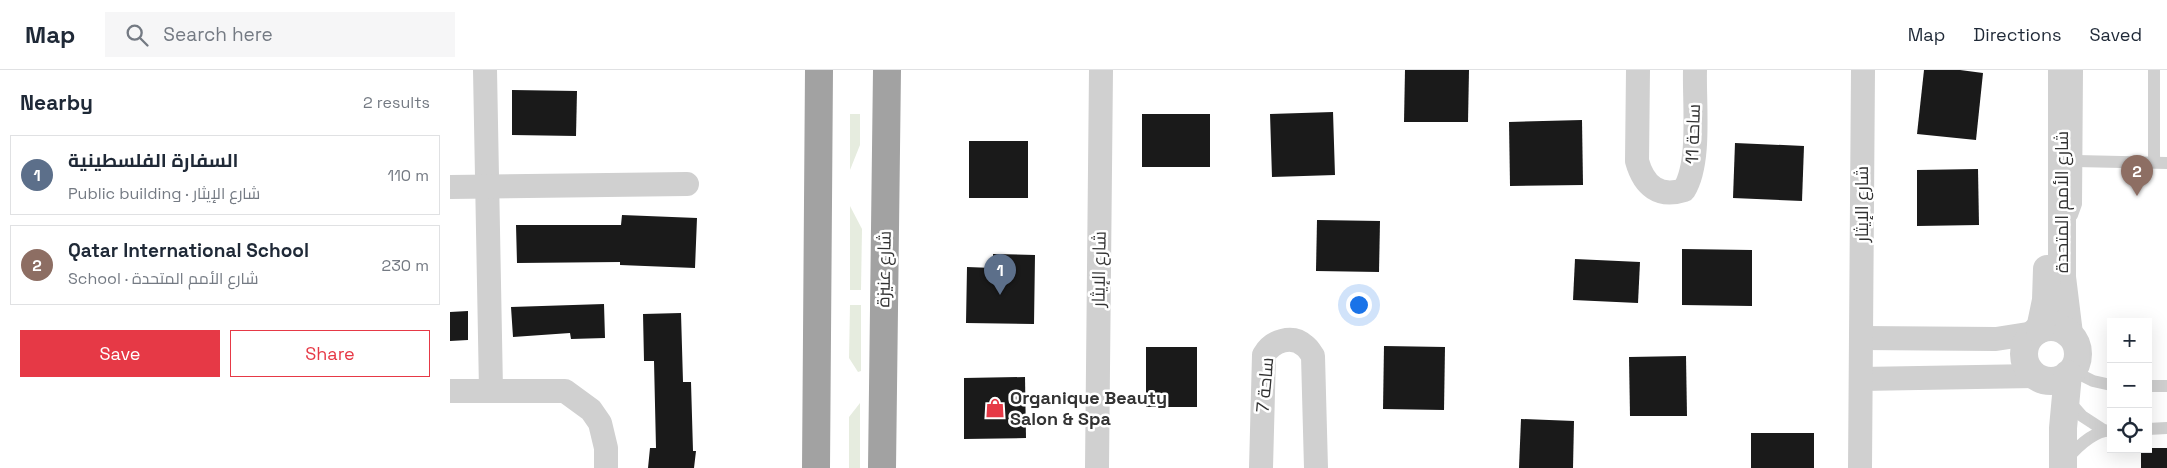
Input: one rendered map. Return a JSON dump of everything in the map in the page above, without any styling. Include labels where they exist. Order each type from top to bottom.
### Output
[{"type":"highway","points":[[816,468],[819,70]]},
{"type":"highway","name":"شارع عنيزة","points":[[882,468],[887,70]]},
{"type":"street","points":[[485,70],[491,390]]},
{"type":"street","name":"شارع الإيثار","points":[[1097,468],[1100,70]]},
{"type":"street","name":"ساحة 11","points":[[1638,70],[1637,161],[1640,172],[1647,183],[1656,189],[1673,194],[1684,190],[1691,178],[1694,163],[1695,70]]},
{"type":"street","name":"شارع الإيثار","points":[[1860,468],[1863,70]]},
{"type":"street","name":"شارع الأمم المتحدة","points":[[2037,331],[2046,300],[2047,284],[2048,70]]},
{"type":"street","name":"شارع الأمم المتحدة","points":[[2062,70],[2062,277],[2069,334]]},
{"type":"street","points":[[450,187],[687,184]]},
{"type":"street","points":[[1861,338],[1996,339],[2055,327],[2069,334],[2075,341],[2077,359],[2068,380],[2058,467]]},
{"type":"street","points":[[2037,331],[2026,344],[2024,359],[2031,372],[2038,377],[2058,467]]},
{"type":"street","name":"ساحة 7","points":[[1261,468],[1264,355],[1269,346],[1278,341],[1287,340],[1305,345],[1313,356],[1316,468]]},
{"type":"street","points":[[1861,379],[2038,377],[2068,380]]},
{"type":"street","points":[[450,391],[566,391],[591,410],[600,423],[606,448],[606,468]]},
{"type":"lane","points":[[2061,225],[2072,214],[2076,204],[2077,70]]},
{"type":"lane","points":[[2154,70],[2154,162]]},
{"type":"lane","points":[[2076,161],[2167,163]]},
{"type":"lane","points":[[2107,384],[2093,381],[2068,380],[2082,416],[2107,429]]},
{"type":"lane","points":[[2152,386],[2167,386]]},
{"type":"lane","points":[[2152,429],[2167,428]]},
{"type":"lane","points":[[2058,467],[2081,444],[2107,431]]},
{"type":"shaded area","points":[[850,114],[860,114],[860,145],[850,170]]},
{"type":"shaded area","points":[[850,206],[862,229],[861,290],[850,290]]},
{"type":"shaded area","points":[[850,305],[861,305],[861,371],[858,372],[849,358]]},
{"type":"shaded area","points":[[860,403],[860,468],[849,468],[849,417]]},
{"type":"building","points":[[1405,70],[1469,70],[1468,122],[1404,122]]},
{"type":"building","points":[[1924,70],[1960,70],[1983,73],[1976,140],[1917,134]]},
{"type":"building","points":[[512,90],[577,91],[576,136],[512,135]]},
{"type":"building","points":[[1333,112],[1335,175],[1272,177],[1270,114]]},
{"type":"building","points":[[1142,114],[1210,114],[1210,167],[1142,167]]},
{"type":"building","points":[[1582,120],[1583,185],[1510,186],[1509,122]]},
{"type":"building","points":[[969,141],[1028,141],[1028,198],[969,198]]},
{"type":"building","points":[[1735,143],[1804,146],[1802,201],[1733,198]]},
{"type":"building","points":[[1978,169],[1979,225],[1917,226],[1917,170]]},
{"type":"building","points":[[622,215],[697,218],[695,268],[620,265],[620,262],[517,263],[516,225],[621,225]]},
{"type":"building","points":[[1317,220],[1380,221],[1379,272],[1316,271]]},
{"type":"building","points":[[1682,249],[1752,250],[1752,306],[1682,305]]},
{"type":"building","points":[[993,254],[1035,255],[1034,324],[966,323],[967,267],[993,268]]},
{"type":"building","points":[[1575,259],[1640,262],[1638,303],[1573,300]]},
{"type":"building","points":[[604,304],[605,338],[571,339],[570,333],[513,337],[511,307]]},
{"type":"building","points":[[468,311],[468,340],[450,341],[450,312]]},
{"type":"building","points":[[681,313],[683,382],[691,382],[693,451],[696,451],[694,468],[648,468],[650,448],[656,448],[654,361],[644,361],[643,314]]},
{"type":"building","points":[[1384,346],[1445,347],[1444,410],[1383,409]]},
{"type":"building","points":[[1146,347],[1197,347],[1197,407],[1146,407]]},
{"type":"building","points":[[1686,356],[1687,416],[1630,416],[1629,357]]},
{"type":"building","name":"Organique Beauty Salon & Spa","points":[[1025,377],[1026,438],[964,439],[964,378]]},
{"type":"building","points":[[1521,419],[1574,421],[1573,468],[1519,468]]},
{"type":"building","points":[[1751,433],[1814,433],[1814,468],[1751,468]]},
{"type":"building","points":[[2152,448],[2167,448],[2167,468],[2141,468],[2141,453],[2152,453]]},
{"type":"place","name":"Qatar International School","points":[[2137,196]]},
{"type":"place","name":"السفارة الفلسطينية","points":[[1000,295]]},
{"type":"place","name":"Organique Beauty Salon & Spa","points":[[995,408]]}]
